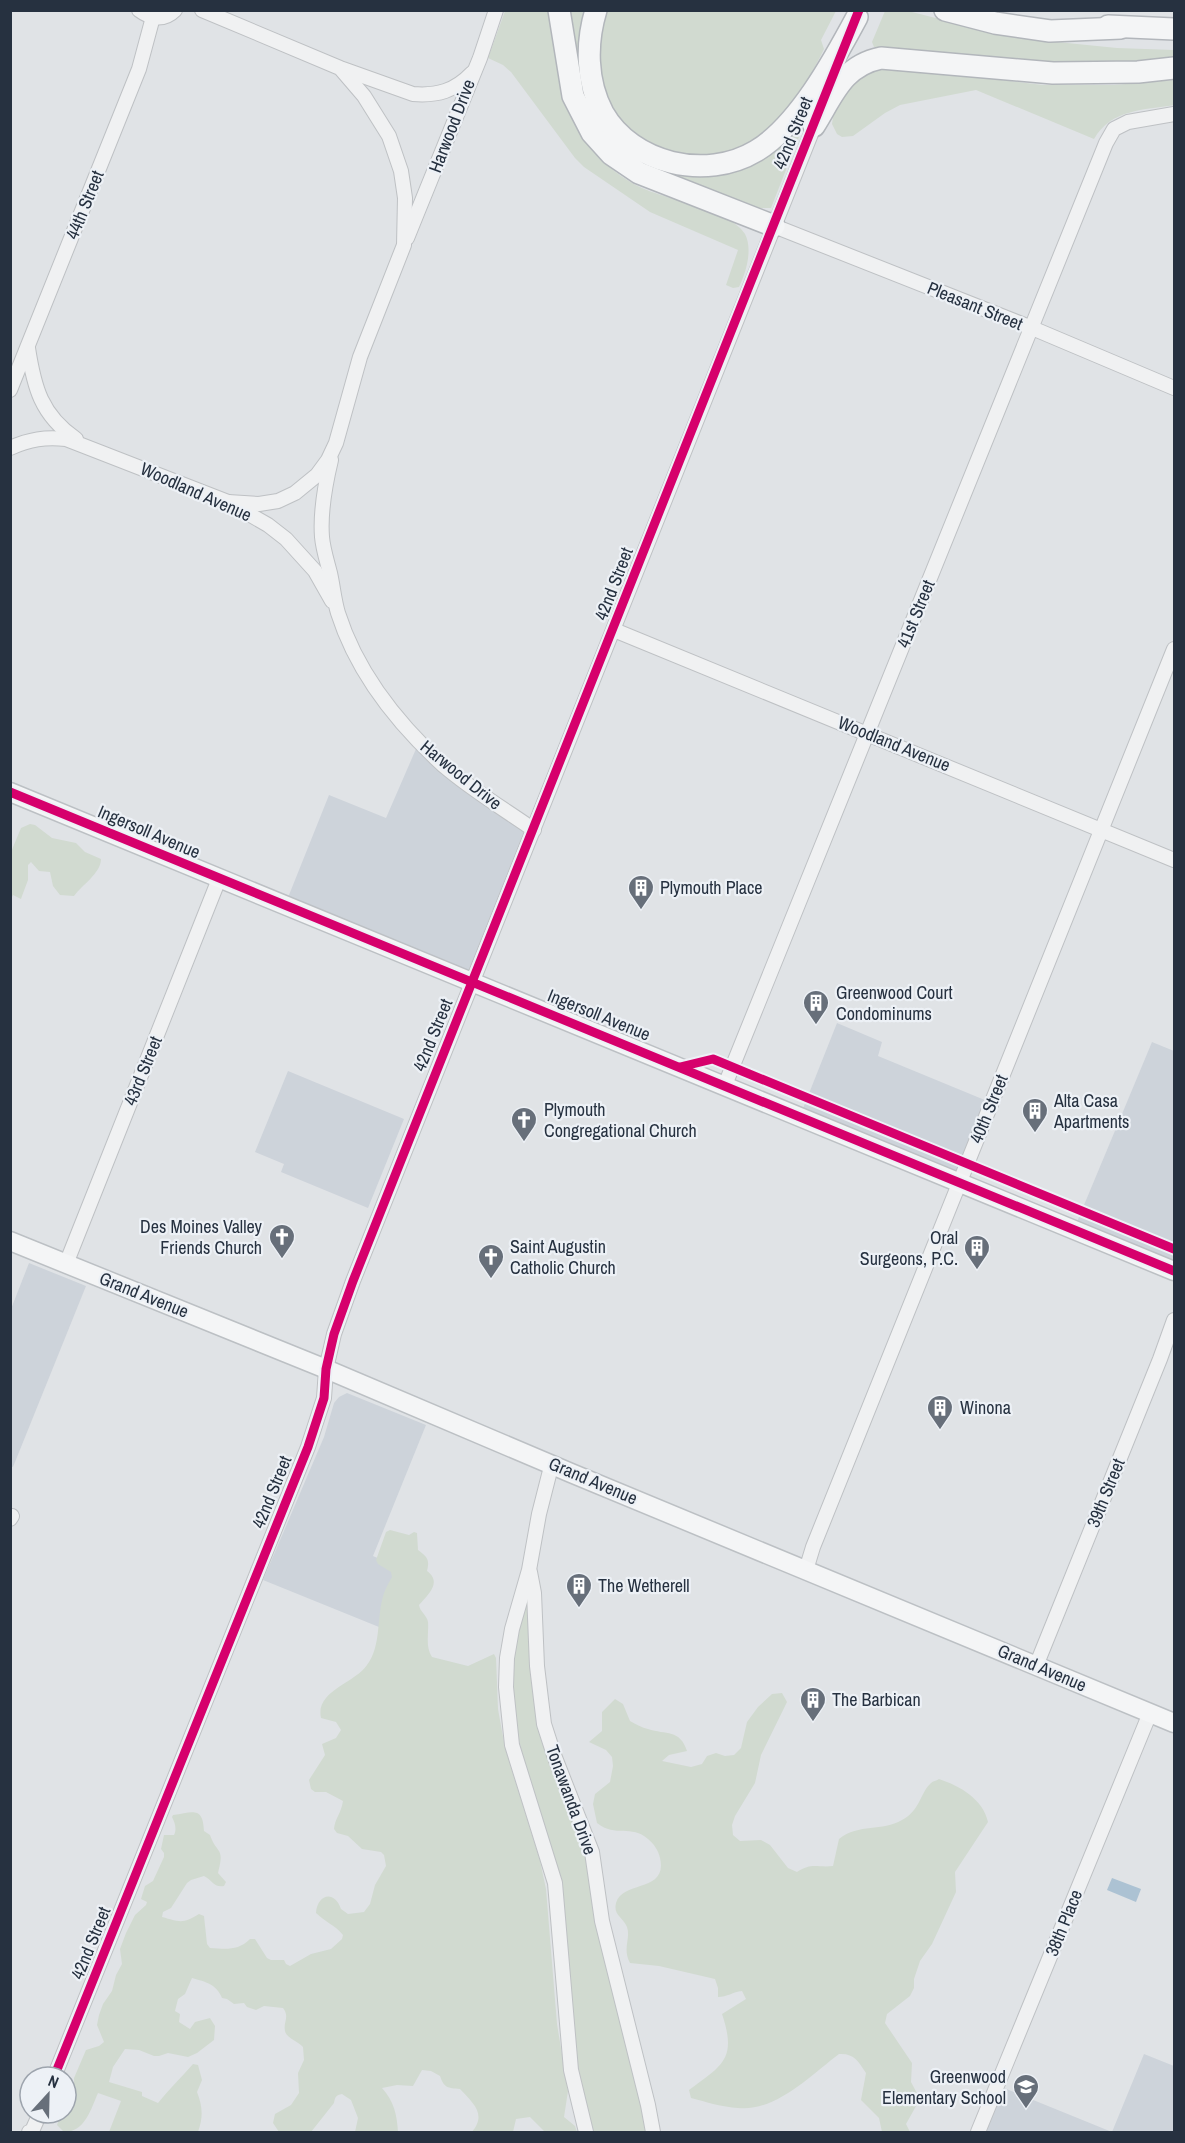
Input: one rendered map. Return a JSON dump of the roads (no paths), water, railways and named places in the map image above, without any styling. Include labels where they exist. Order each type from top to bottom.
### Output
[{"type":"highway","points":[[559,10],[573,96],[592,133],[611,154],[639,173],[774,226]]},
{"type":"highway","points":[[596,10],[590,28],[588,48],[593,86],[604,114],[620,133],[639,148],[660,159],[683,166],[718,165],[742,158],[779,134],[831,65],[858,14]]},
{"type":"highway","points":[[945,10],[995,23],[1050,31],[1121,28],[1174,29]]},
{"type":"highway","points":[[1013,10],[1121,28]]},
{"type":"highway","points":[[814,126],[845,77],[856,66],[881,58],[1053,73],[1138,72],[1174,68]]},
{"type":"main road","name":"Ingersoll Avenue","points":[[10,792],[1174,1271]]},
{"type":"main road","name":"Grand Avenue","points":[[10,1241],[326,1369],[1174,1723]]},
{"type":"street","points":[[139,10],[158,18],[169,16],[175,10]]},
{"type":"street","name":"Harwood Drive","points":[[202,10],[340,68],[413,94],[425,95],[455,88],[474,72]]},
{"type":"street","points":[[474,72],[496,10]]},
{"type":"street","name":"42nd Street","points":[[59,2065],[308,1447],[324,1398],[326,1369],[334,1334],[353,1281],[858,14]]},
{"type":"street","name":"44th Street","points":[[10,390],[140,69],[153,17]]},
{"type":"street","name":"Harwood Drive","points":[[340,68],[378,116],[396,154],[405,198],[404,245]]},
{"type":"street","name":"Harwood Drive","points":[[474,72],[360,357],[326,482],[322,538],[338,613],[353,648],[372,682],[394,713],[446,768],[534,830]]},
{"type":"street","name":"41st Street","points":[[725,1085],[1106,143],[1114,129],[1128,122],[1174,114]]},
{"type":"street","name":"Pleasant Street","points":[[774,226],[1032,328],[1174,388]]},
{"type":"street","name":"Woodland Avenue","points":[[28,347],[33,382],[44,404],[56,423],[85,445]]},
{"type":"street","name":"Woodland Avenue","points":[[10,448],[28,440],[48,437],[66,439],[228,502],[268,525],[286,539],[315,571],[338,613]]},
{"type":"street","name":"Harwood Drive","points":[[228,502],[259,504],[278,501],[295,493],[317,475],[328,460],[336,443]]},
{"type":"street","name":"Woodland Avenue","points":[[614,630],[1174,860]]},
{"type":"street","name":"40th Street","points":[[806,1570],[813,1547],[1174,649]]},
{"type":"street","name":"43rd Street","points":[[66,1264],[219,879]]},
{"type":"street","name":"39th Street","points":[[1036,1666],[1174,1320]]},
{"type":"street","name":"Tonawanda Drive","points":[[552,1464],[536,1526],[529,1570],[512,1629],[507,1658],[506,1687],[512,1745],[555,1883],[571,2070],[586,2133]]},
{"type":"street","name":"Tonawanda Drive","points":[[529,1570],[534,1593],[537,1666],[544,1724],[592,1852],[602,1921],[653,2133]]},
{"type":"street","name":"38th Place","points":[[978,2133],[1150,1713]]},
{"type":"water","points":[[1112,1878],[1141,1889],[1136,1902],[1107,1890]]},
{"type":"place","name":"Plymouth Place","points":[[641,911]]},
{"type":"place","name":"Greenwood Court Condominums","points":[[816,1026]]},
{"type":"place","name":"Alta Casa Apartments","points":[[1035,1134]]},
{"type":"place","name":"Plymouth Congregational Church","points":[[524,1143]]},
{"type":"place","name":"Des Moines Valley Friends Church","points":[[282,1260]]},
{"type":"place","name":"Oral Surgeons, P.C.","points":[[977,1271]]},
{"type":"place","name":"Saint Augustin Catholic Church","points":[[491,1280]]},
{"type":"place","name":"Winona","points":[[940,1431]]},
{"type":"place","name":"The Wetherell","points":[[579,1609]]},
{"type":"place","name":"The Barbican","points":[[813,1723]]},
{"type":"place","name":"Greenwood Elementary School","points":[[1026,2110]]}]
